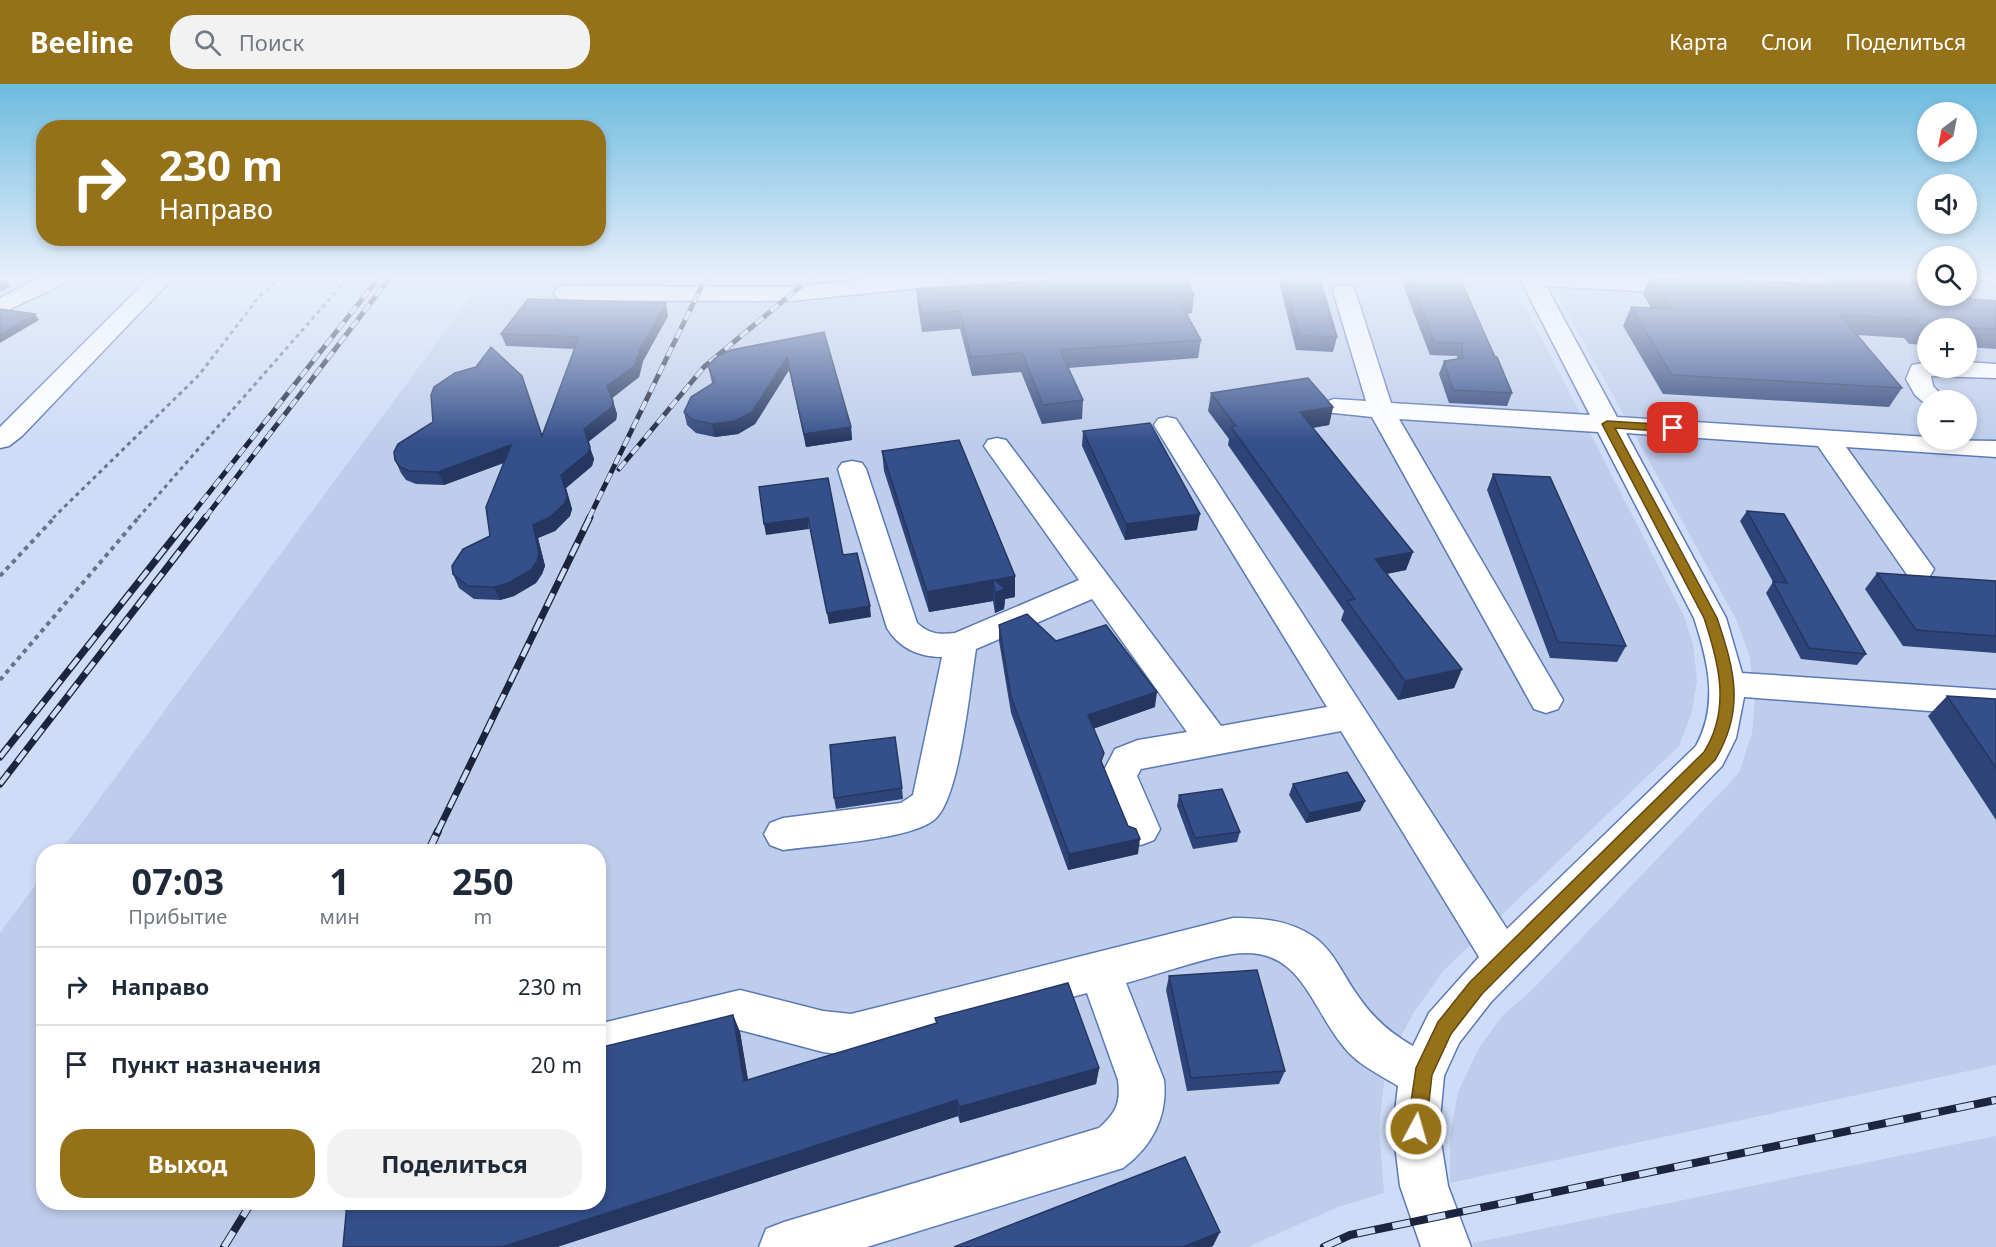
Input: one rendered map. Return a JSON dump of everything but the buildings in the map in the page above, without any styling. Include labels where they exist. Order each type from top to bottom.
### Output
[{"type":"street","points":[[0,440],[13,430],[108,333]]},
{"type":"street","points":[[1357,333],[1381,410],[1546,700]]},
{"type":"street","points":[[1446,1247],[1424,1186],[1416,1129],[1422,1075],[1444,1028],[1476,988],[1709,756],[1719,740],[1725,723],[1728,684],[1710,618],[1559,333]]},
{"type":"street","points":[[1923,390],[1918,379],[1921,370],[1938,368],[1996,371]]},
{"type":"street","points":[[1334,407],[1978,446]]},
{"type":"street","points":[[1167,425],[1504,960]]},
{"type":"street","points":[[1826,438],[1919,569]]},
{"type":"street","points":[[997,446],[1213,741]]},
{"type":"street","points":[[852,469],[903,628],[914,639],[924,644],[947,646],[961,643],[1098,584]]},
{"type":"street","points":[[783,834],[901,818],[924,808],[934,790],[961,643]]},
{"type":"street","points":[[1728,684],[1996,703]]},
{"type":"street","points":[[1141,829],[1119,776],[1122,766],[1138,754],[1350,716]]},
{"type":"street","points":[[606,1043],[740,1010],[756,1012],[829,1035],[850,1035],[1233,936],[1264,936],[1296,947],[1310,958],[1358,1032],[1372,1045],[1422,1075]]},
{"type":"street","points":[[784,1247],[1106,1151],[1122,1141],[1132,1129],[1144,1098],[1141,1080],[1100,971]]},
{"type":"path","points":[[0,576],[73,498],[199,375],[231,333]]},
{"type":"path","points":[[0,680],[299,333]]},
{"type":"shaded area","points":[[444,333],[1539,333],[1684,616],[1693,644],[1697,681],[1692,712],[1679,746],[1443,971],[1414,1012],[1386,1064],[1379,1128],[1384,1193],[1338,1207],[1248,1247],[0,1247],[0,933],[36,884],[36,1210],[606,1210],[606,844],[66,844]]},
{"type":"shaded area","points":[[1579,333],[1917,333],[1917,378],[1977,378],[1977,333],[1996,333],[1996,1065],[1450,1183],[1450,1136],[1458,1092],[1479,1048],[1503,1015],[1534,988],[1739,773],[1752,733],[1755,697],[1749,655],[1736,619]]},
{"type":"shaded area","points":[[1996,1136],[1996,1247],[1474,1247],[1473,1243]]},
{"type":"railway","points":[[189,518],[335,333]]},
{"type":"railway","points":[[205,518],[347,333]]},
{"type":"railway","points":[[589,518],[679,333]]},
{"type":"railway","points":[[619,469],[704,367],[744,333]]},
{"type":"railway","points":[[0,757],[190,517]]},
{"type":"railway","points":[[0,784],[206,517]]},
{"type":"railway","points":[[437,833],[590,517]]},
{"type":"railway","points":[[432,844],[438,831]]},
{"type":"railway","points":[[1324,1247],[1350,1235],[1996,1100]]},
{"type":"railway","points":[[224,1247],[247,1210]]},
{"type":"route","points":[[1416,1129],[1422,1075],[1444,1028],[1476,988],[1709,756],[1719,740],[1725,723],[1728,684],[1710,618],[1607,424],[1673,428]]}]
